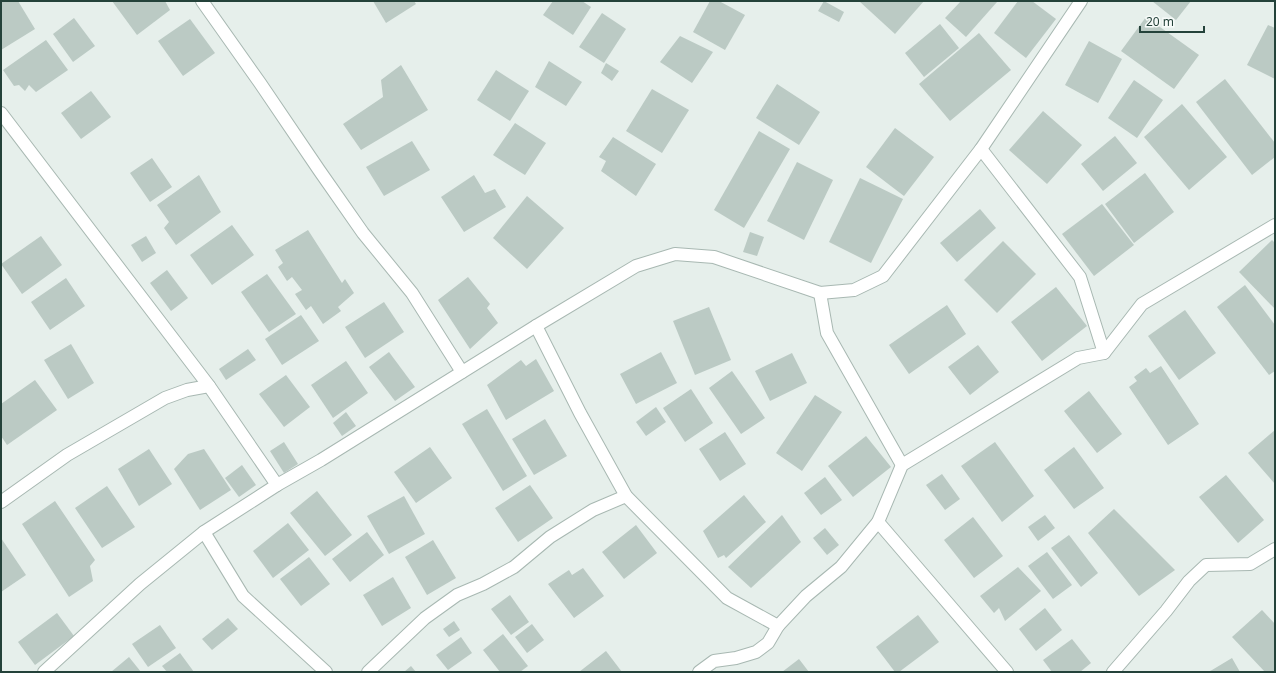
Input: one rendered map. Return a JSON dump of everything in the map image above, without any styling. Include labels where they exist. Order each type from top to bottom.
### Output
[{"type":"street","points":[[202,1],[364,233],[412,293],[462,372]]},
{"type":"street","points":[[44,672],[140,584],[204,532],[277,485],[321,460],[536,326],[636,266],[675,254],[714,257],[820,293],[854,290],[883,276],[981,149],[1081,1]]},
{"type":"street","points":[[1,113],[209,386],[277,485]]},
{"type":"street","points":[[981,149],[1080,277],[1104,353]]},
{"type":"street","points":[[699,672],[714,661],[736,658],[756,652],[768,643],[778,626],[806,596],[841,567],[878,522],[902,465],[1078,358],[1104,353],[1142,304],[1275,226]]},
{"type":"street","points":[[820,293],[827,333],[902,465]]},
{"type":"street","points":[[536,326],[580,413],[626,496],[727,598],[778,626]]},
{"type":"street","points":[[1,502],[67,455],[164,398],[187,390],[209,386]]},
{"type":"street","points":[[368,672],[426,618],[457,595],[514,567],[550,537],[593,510],[626,496]]},
{"type":"street","points":[[878,522],[1007,672]]},
{"type":"street","points":[[204,532],[243,596],[326,672]]},
{"type":"street","points":[[1113,672],[1166,611],[1189,580],[1206,565],[1250,564],[1275,549]]},
{"type":"building","points":[[1,1],[18,1],[35,29],[1,50]]},
{"type":"building","points":[[112,1],[165,1],[170,10],[137,35]]},
{"type":"building","points":[[373,1],[414,1],[416,4],[386,23]]},
{"type":"building","points":[[553,1],[582,1],[591,7],[573,35],[543,15]]},
{"type":"building","points":[[710,1],[719,1],[745,15],[725,50],[693,32]]},
{"type":"building","points":[[824,1],[844,12],[839,22],[818,11]]},
{"type":"building","points":[[859,1],[924,1],[895,34]]},
{"type":"building","points":[[961,1],[997,2],[966,37],[945,18]]},
{"type":"building","points":[[1018,1],[1032,1],[1056,19],[1026,58],[994,33]]},
{"type":"building","points":[[1152,1],[1191,1],[1176,20]]},
{"type":"building","points":[[602,13],[626,29],[604,63],[579,47]]},
{"type":"building","points":[[1146,17],[1199,55],[1174,89],[1121,51]]},
{"type":"building","points":[[74,18],[95,46],[73,62],[53,34]]},
{"type":"building","points":[[190,19],[215,53],[183,76],[158,41]]},
{"type":"building","points":[[940,24],[959,48],[924,77],[905,53]]},
{"type":"building","points":[[1268,25],[1275,28],[1275,79],[1247,65]]},
{"type":"building","points":[[979,33],[1011,70],[950,121],[919,84]]},
{"type":"building","points":[[680,36],[713,52],[692,83],[660,62]]},
{"type":"building","points":[[46,40],[68,70],[36,92],[29,85],[25,91],[19,85],[14,86],[3,70]]},
{"type":"building","points":[[1089,41],[1122,59],[1098,103],[1065,85]]},
{"type":"building","points":[[549,61],[582,82],[566,106],[535,87]]},
{"type":"building","points":[[606,63],[619,71],[612,81],[601,73]]},
{"type":"building","points":[[401,65],[428,110],[361,150],[343,124],[383,97],[381,80]]},
{"type":"building","points":[[496,70],[529,91],[510,121],[477,100]]},
{"type":"building","points":[[1225,79],[1275,143],[1275,157],[1252,175],[1196,102]]},
{"type":"building","points":[[1134,80],[1163,100],[1137,138],[1108,118]]},
{"type":"building","points":[[777,84],[820,112],[799,145],[756,118]]},
{"type":"building","points":[[652,89],[689,110],[662,153],[626,131]]},
{"type":"building","points":[[91,91],[111,117],[81,139],[61,113]]},
{"type":"building","points":[[1182,104],[1227,157],[1189,190],[1144,137]]},
{"type":"building","points":[[1043,111],[1082,145],[1047,184],[1009,150]]},
{"type":"building","points":[[515,123],[546,143],[525,175],[493,155]]},
{"type":"building","points":[[895,128],[934,157],[904,196],[866,167]]},
{"type":"building","points":[[759,131],[790,149],[744,228],[714,210]]},
{"type":"building","points":[[1115,136],[1137,163],[1103,191],[1081,164]]},
{"type":"building","points":[[613,137],[656,164],[636,196],[601,171],[606,161],[599,157]]},
{"type":"building","points":[[412,141],[430,170],[384,196],[366,167]]},
{"type":"building","points":[[152,158],[172,187],[150,202],[130,173]]},
{"type":"building","points":[[797,162],[833,180],[804,240],[767,221]]},
{"type":"building","points":[[1145,173],[1174,212],[1134,243],[1105,204]]},
{"type":"building","points":[[199,175],[221,212],[176,245],[164,228],[169,222],[157,205]]},
{"type":"building","points":[[474,175],[485,193],[495,189],[506,207],[464,232],[441,197]]},
{"type":"building","points":[[860,178],[903,199],[871,263],[829,242]]},
{"type":"building","points":[[527,196],[564,228],[527,269],[493,238]]},
{"type":"building","points":[[1102,204],[1134,245],[1094,276],[1062,234]]},
{"type":"building","points":[[980,209],[996,228],[957,262],[940,243]]},
{"type":"building","points":[[232,225],[254,255],[212,285],[190,255]]},
{"type":"building","points":[[308,230],[342,283],[345,279],[354,293],[338,307],[341,311],[323,324],[311,306],[306,310],[295,294],[302,290],[292,277],[287,281],[278,267],[283,263],[275,250]]},
{"type":"building","points":[[750,232],[764,237],[757,256],[743,252]]},
{"type":"building","points":[[41,236],[62,265],[22,294],[1,264]]},
{"type":"building","points":[[146,236],[156,253],[142,262],[131,245]]},
{"type":"building","points":[[1272,240],[1275,243],[1275,309],[1239,272]]},
{"type":"building","points":[[1003,241],[1036,274],[997,313],[964,280]]},
{"type":"building","points":[[167,270],[188,298],[171,311],[150,283]]},
{"type":"building","points":[[267,274],[296,314],[269,332],[241,292]]},
{"type":"building","points":[[468,277],[490,304],[487,308],[498,323],[470,349],[438,300]]},
{"type":"building","points":[[66,278],[85,306],[50,330],[31,302]]},
{"type":"building","points":[[1245,285],[1275,325],[1275,371],[1269,375],[1217,307]]},
{"type":"building","points":[[1056,287],[1087,326],[1042,361],[1011,322]]},
{"type":"building","points":[[384,302],[404,332],[365,358],[345,327]]},
{"type":"building","points":[[947,305],[966,334],[909,374],[889,345]]},
{"type":"building","points":[[709,307],[731,360],[695,375],[673,321]]},
{"type":"building","points":[[1185,310],[1216,353],[1179,380],[1148,336]]},
{"type":"building","points":[[301,315],[319,341],[282,365],[265,339]]},
{"type":"building","points":[[71,344],[94,383],[68,399],[44,360]]},
{"type":"building","points":[[978,345],[999,372],[970,395],[948,367]]},
{"type":"building","points":[[248,349],[256,360],[226,380],[219,369]]},
{"type":"building","points":[[389,352],[415,387],[395,401],[369,367]]},
{"type":"building","points":[[661,352],[677,383],[636,404],[620,374]]},
{"type":"building","points":[[792,353],[807,383],[770,401],[755,371]]},
{"type":"building","points":[[536,359],[554,391],[506,420],[487,385],[521,360],[526,366]]},
{"type":"building","points":[[346,361],[368,393],[333,418],[311,385]]},
{"type":"building","points":[[1161,366],[1199,424],[1168,445],[1129,387],[1137,381],[1134,377],[1146,368],[1150,373]]},
{"type":"building","points":[[732,371],[765,418],[741,434],[709,388]]},
{"type":"building","points":[[286,375],[310,407],[284,427],[259,394]]},
{"type":"building","points":[[35,380],[57,410],[7,445],[1,436],[1,404]]},
{"type":"building","points":[[691,389],[713,423],[685,442],[663,408]]},
{"type":"building","points":[[1089,391],[1122,434],[1097,453],[1064,411]]},
{"type":"building","points":[[815,395],[842,412],[802,471],[776,453]]},
{"type":"building","points":[[656,407],[666,422],[646,436],[636,422]]},
{"type":"building","points":[[487,409],[527,476],[503,491],[462,424]]},
{"type":"building","points":[[346,412],[356,426],[342,436],[333,423]]},
{"type":"building","points":[[545,419],[567,456],[534,475],[512,439]]},
{"type":"building","points":[[1275,430],[1275,484],[1248,453]]},
{"type":"building","points":[[725,432],[746,464],[720,481],[699,449]]},
{"type":"building","points":[[866,436],[891,467],[853,497],[828,466]]},
{"type":"building","points":[[284,442],[298,464],[284,473],[270,451]]},
{"type":"building","points":[[995,442],[1034,496],[1002,522],[961,466]]},
{"type":"building","points":[[430,447],[452,478],[416,503],[394,472]]},
{"type":"building","points":[[1074,447],[1104,488],[1074,509],[1044,470]]},
{"type":"building","points":[[149,449],[172,484],[139,506],[118,469]]},
{"type":"building","points":[[204,449],[231,490],[200,510],[174,469],[188,454]]},
{"type":"building","points":[[242,465],[256,485],[239,497],[225,478]]},
{"type":"building","points":[[942,474],[960,499],[945,510],[926,485]]},
{"type":"building","points":[[1226,475],[1264,520],[1238,543],[1199,497]]},
{"type":"building","points":[[825,477],[842,500],[821,515],[804,493]]},
{"type":"building","points":[[530,485],[553,518],[518,542],[495,508]]},
{"type":"building","points":[[107,486],[135,527],[102,548],[75,508]]},
{"type":"building","points":[[317,491],[352,535],[325,556],[290,513]]},
{"type":"building","points":[[744,495],[766,522],[726,558],[724,555],[718,558],[703,531]]},
{"type":"building","points":[[404,496],[425,534],[389,554],[367,516]]},
{"type":"building","points":[[55,501],[95,560],[90,566],[93,581],[69,597],[22,524]]},
{"type":"building","points":[[1114,509],[1175,570],[1139,596],[1088,533]]},
{"type":"building","points":[[782,515],[801,542],[751,588],[728,567]]},
{"type":"building","points":[[1045,515],[1055,528],[1038,541],[1028,527]]},
{"type":"building","points":[[973,517],[1003,556],[974,578],[944,540]]},
{"type":"building","points":[[288,523],[309,550],[273,578],[253,551]]},
{"type":"building","points":[[636,525],[657,553],[624,579],[602,552]]},
{"type":"building","points":[[825,528],[839,545],[827,555],[813,538]]},
{"type":"building","points":[[367,532],[384,555],[350,582],[332,559]]},
{"type":"building","points":[[1069,535],[1098,573],[1081,587],[1051,548]]},
{"type":"building","points":[[1,538],[26,575],[1,592]]},
{"type":"building","points":[[433,540],[456,578],[427,595],[405,557]]},
{"type":"building","points":[[1047,552],[1072,585],[1053,599],[1028,566]]},
{"type":"building","points":[[309,557],[330,584],[301,606],[280,579]]},
{"type":"building","points":[[1018,567],[1041,591],[1005,621],[999,608],[994,613],[980,596]]},
{"type":"building","points":[[583,568],[604,596],[574,618],[548,584],[569,570],[572,575]]},
{"type":"building","points":[[393,577],[411,608],[382,626],[363,595]]},
{"type":"building","points":[[510,595],[529,622],[511,635],[491,609]]},
{"type":"building","points":[[1045,608],[1062,630],[1036,651],[1019,629]]},
{"type":"building","points":[[1262,610],[1275,624],[1275,672],[1265,672],[1232,637]]},
{"type":"building","points":[[57,613],[74,636],[35,665],[18,642]]},
{"type":"building","points":[[918,615],[939,642],[899,672],[895,672],[876,647]]},
{"type":"building","points":[[228,618],[238,629],[212,650],[202,639]]},
{"type":"building","points":[[454,621],[460,630],[449,637],[443,629]]},
{"type":"building","points":[[532,624],[544,640],[527,653],[515,637]]},
{"type":"building","points":[[160,625],[176,648],[148,667],[132,644]]},
{"type":"building","points":[[503,634],[528,666],[520,672],[500,672],[483,650]]},
{"type":"building","points":[[461,637],[472,653],[448,670],[436,655]]},
{"type":"building","points":[[1072,639],[1091,663],[1080,672],[1052,672],[1043,660]]},
{"type":"building","points":[[606,651],[622,672],[579,672]]},
{"type":"building","points":[[180,653],[194,672],[167,672],[162,666]]},
{"type":"building","points":[[129,657],[141,672],[111,672]]},
{"type":"building","points":[[1232,658],[1240,672],[1208,672],[1212,670]]},
{"type":"building","points":[[799,659],[809,672],[782,672]]},
{"type":"building","points":[[411,666],[416,672],[404,672]]}]
